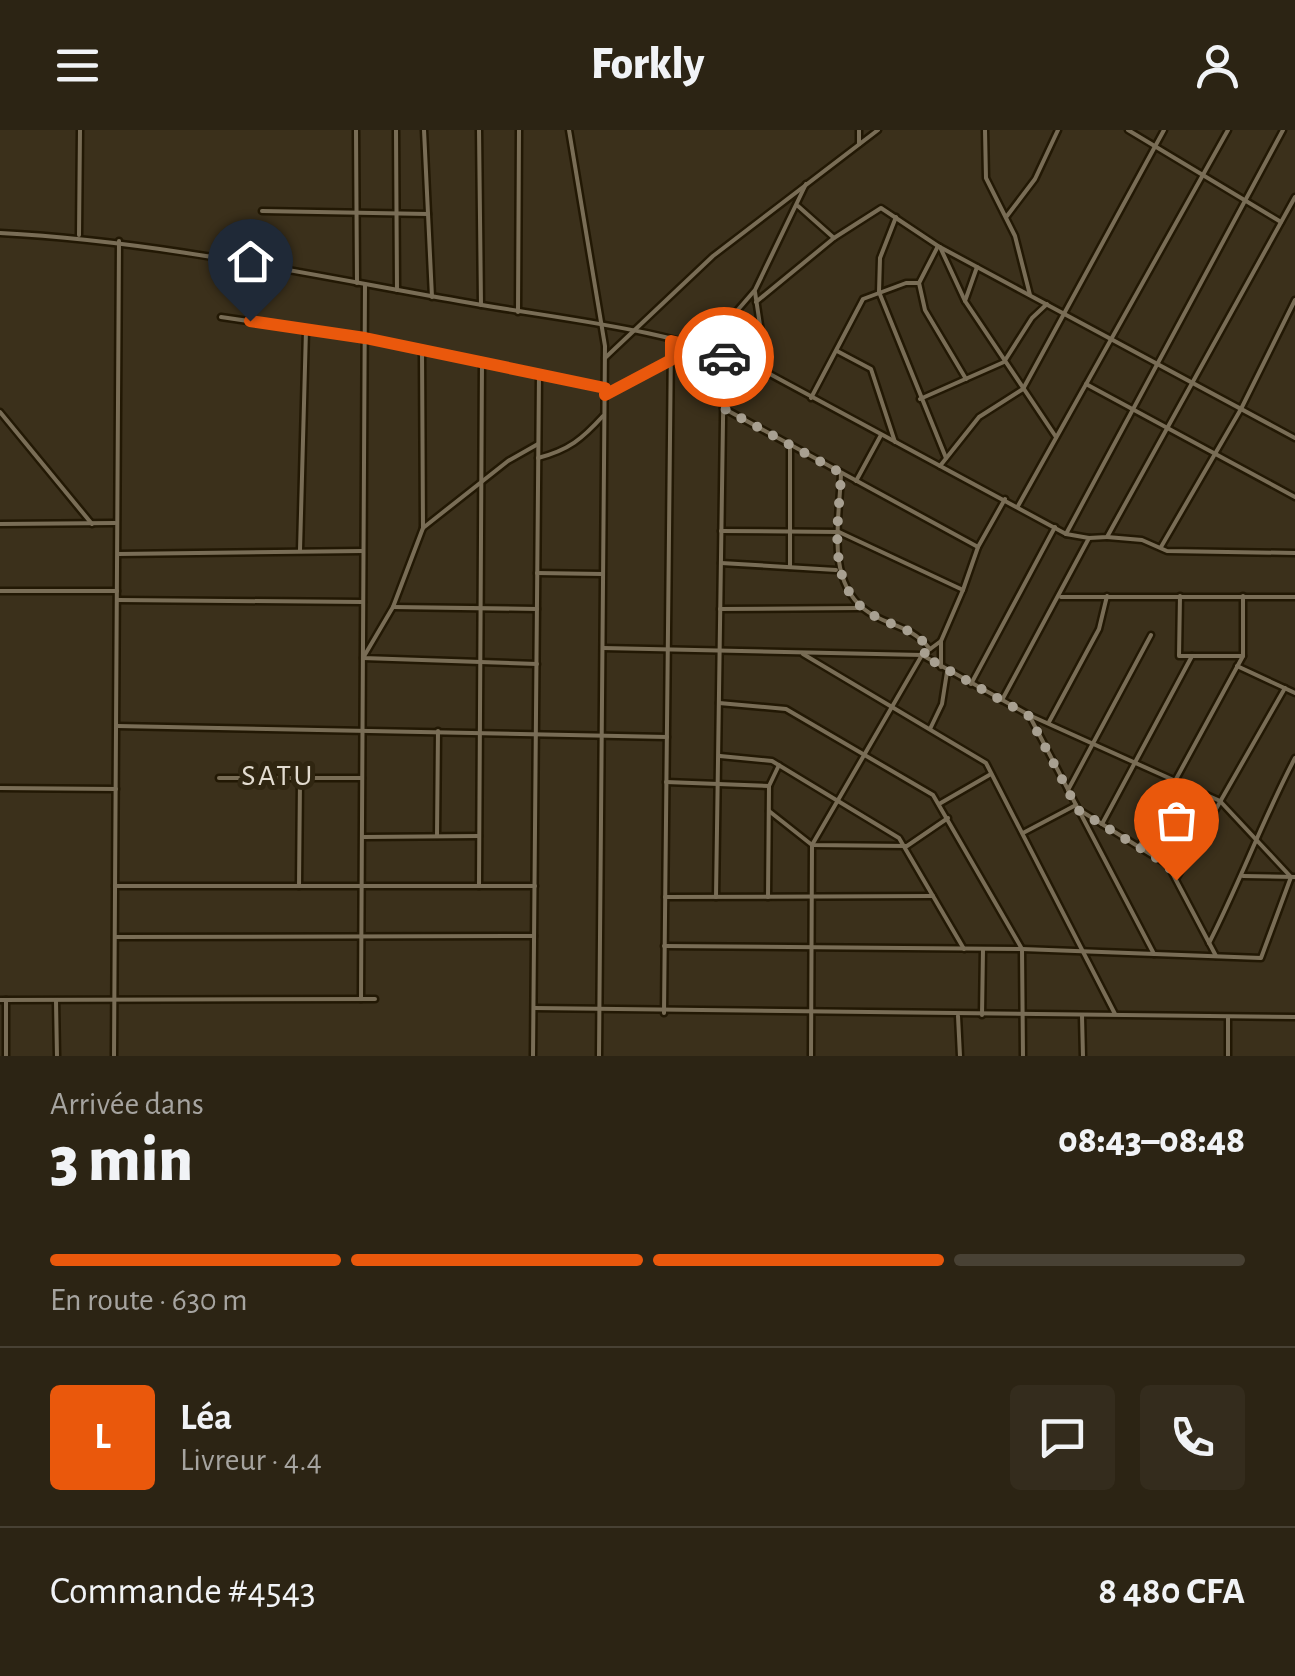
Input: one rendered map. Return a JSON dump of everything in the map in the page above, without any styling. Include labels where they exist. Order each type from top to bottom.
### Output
[{"type":"street","points":[[79,237],[80,130]]},
{"type":"street","points":[[356,130],[357,283]]},
{"type":"street","points":[[396,130],[397,290]]},
{"type":"street","points":[[424,130],[432,296]]},
{"type":"street","points":[[479,130],[481,305]]},
{"type":"street","points":[[518,312],[519,130]]},
{"type":"street","points":[[569,130],[605,358],[599,1056]]},
{"type":"street","points":[[859,130],[859,144]]},
{"type":"street","points":[[605,358],[628,332],[705,263],[878,130]]},
{"type":"street","points":[[985,130],[986,178],[1007,216],[1030,295]]},
{"type":"street","points":[[1007,216],[1041,170],[1058,130]]},
{"type":"street","points":[[1128,130],[1282,222]]},
{"type":"street","points":[[940,466],[979,417],[1023,389],[1164,130]]},
{"type":"street","points":[[1018,506],[1228,130]]},
{"type":"street","points":[[1066,534],[1283,130]]},
{"type":"street","points":[[704,348],[756,290],[806,184]]},
{"type":"street","points":[[1107,538],[1295,197]]},
{"type":"street","points":[[798,206],[834,238]]},
{"type":"street","points":[[756,302],[876,208],[1295,438]]},
{"type":"street","points":[[262,211],[428,214]]},
{"type":"street","points":[[896,217],[880,258],[879,292],[946,458]]},
{"type":"street","points":[[0,233],[118,241],[704,348],[755,366],[1066,534],[1142,540],[1161,547],[1295,552]]},
{"type":"street","points":[[114,1056],[118,241]]},
{"type":"street","points":[[939,246],[918,284],[926,310],[966,379]]},
{"type":"street","points":[[939,246],[965,301],[1056,437]]},
{"type":"street","points":[[965,301],[978,267]]},
{"type":"street","points":[[811,398],[864,299],[906,282],[918,284]]},
{"type":"street","points":[[361,1000],[365,285]]},
{"type":"street","points":[[755,366],[761,332],[756,290]]},
{"type":"street","points":[[1161,547],[1241,409],[1295,300]]},
{"type":"street","points":[[920,399],[1004,362],[1032,318],[1047,304]]},
{"type":"street","points":[[221,317],[365,338],[605,388]]},
{"type":"street","points":[[300,552],[306,330]]},
{"type":"street","points":[[664,1012],[671,341]]},
{"type":"street","points":[[363,658],[393,607],[423,528],[422,350]]},
{"type":"street","points":[[836,351],[872,369],[895,442]]},
{"type":"street","points":[[716,896],[724,353]]},
{"type":"street","points":[[605,395],[671,360]]},
{"type":"street","points":[[479,886],[482,362]]},
{"type":"street","points":[[534,1056],[539,374]]},
{"type":"street","points":[[1086,384],[1295,497]]},
{"type":"street","points":[[723,408],[978,546]]},
{"type":"street","points":[[0,412],[92,524]]},
{"type":"street","points":[[538,458],[584,439],[605,414]]},
{"type":"street","points":[[856,481],[882,435]]},
{"type":"street","points":[[423,528],[538,444]]},
{"type":"street","points":[[790,446],[790,567]]},
{"type":"street","points":[[841,473],[838,570],[863,608]]},
{"type":"street","points":[[930,728],[942,704],[941,641],[978,546],[1004,499]]},
{"type":"street","points":[[0,524],[117,523]]},
{"type":"street","points":[[971,684],[1055,527]]},
{"type":"street","points":[[721,531],[839,532],[962,590]]},
{"type":"street","points":[[1002,700],[1062,597],[1090,538]]},
{"type":"street","points":[[117,554],[364,551]]},
{"type":"street","points":[[721,563],[838,570]]},
{"type":"street","points":[[537,573],[604,574]]},
{"type":"street","points":[[0,592],[116,591]]},
{"type":"street","points":[[1049,722],[1099,629],[1106,596]]},
{"type":"street","points":[[1180,596],[1180,656],[1242,656]]},
{"type":"street","points":[[1139,847],[1242,656],[1243,596]]},
{"type":"street","points":[[1062,597],[1295,597]]},
{"type":"street","points":[[116,600],[363,602]]},
{"type":"street","points":[[393,607],[537,609]]},
{"type":"street","points":[[720,608],[863,608],[916,632],[930,649]]},
{"type":"street","points":[[1068,790],[1151,635]]},
{"type":"street","points":[[810,1056],[812,844],[922,655],[941,641]]},
{"type":"street","points":[[603,648],[922,655],[1029,716],[1220,802],[1293,877]]},
{"type":"street","points":[[799,652],[986,762],[1116,1016]]},
{"type":"street","points":[[1102,824],[1192,656]]},
{"type":"street","points":[[363,658],[536,664]]},
{"type":"street","points":[[1237,666],[1295,693]]},
{"type":"street","points":[[1176,880],[1285,688]]},
{"type":"street","points":[[719,703],[786,710],[902,774],[939,804],[1022,950],[1023,1056]]},
{"type":"street","points":[[1029,716],[1154,954]]},
{"type":"street","points":[[116,726],[602,732],[667,737]]},
{"type":"street","points":[[438,730],[438,836]]},
{"type":"street","points":[[718,756],[758,756],[780,766],[907,846],[964,949]]},
{"type":"street","points":[[1209,943],[1243,876],[1254,838],[1295,758]]},
{"type":"street","points":[[768,896],[769,786],[780,766]]},
{"type":"street","points":[[939,804],[992,774]]},
{"type":"street","points":[[220,778],[362,778]]},
{"type":"street","points":[[298,886],[300,778]]},
{"type":"street","points":[[666,782],[769,786]]},
{"type":"street","points":[[0,788],[116,788]]},
{"type":"street","points":[[1077,807],[1168,865],[1216,956]]},
{"type":"street","points":[[1022,834],[1077,807]]},
{"type":"street","points":[[769,810],[812,844],[907,846],[948,818]]},
{"type":"street","points":[[362,837],[479,836]]},
{"type":"street","points":[[1243,876],[1293,877]]},
{"type":"street","points":[[664,946],[1083,951],[1261,958],[1293,877]]},
{"type":"street","points":[[115,886],[535,886]]},
{"type":"street","points":[[665,897],[933,896]]},
{"type":"street","points":[[115,937],[534,936]]},
{"type":"street","points":[[982,1015],[984,950]]},
{"type":"street","points":[[6,1056],[3,1000],[374,1000]]},
{"type":"street","points":[[56,1001],[57,1056]]},
{"type":"street","points":[[534,1008],[1295,1017]]},
{"type":"street","points":[[958,1015],[960,1056]]},
{"type":"street","points":[[1082,1016],[1083,1056]]},
{"type":"street","points":[[1228,1016],[1228,1056]]},
{"type":"way so far","points":[[724,357],[723,408],[841,473],[838,570],[863,608],[916,632],[930,649],[922,655],[1029,716],[1078,810],[1168,865],[1176,880]]},
{"type":"district","name":"SATU","points":[[278,775]]},
{"type":"route","points":[[250,321],[365,338],[605,388],[605,395],[671,360],[671,341],[724,353],[724,357]]}]
